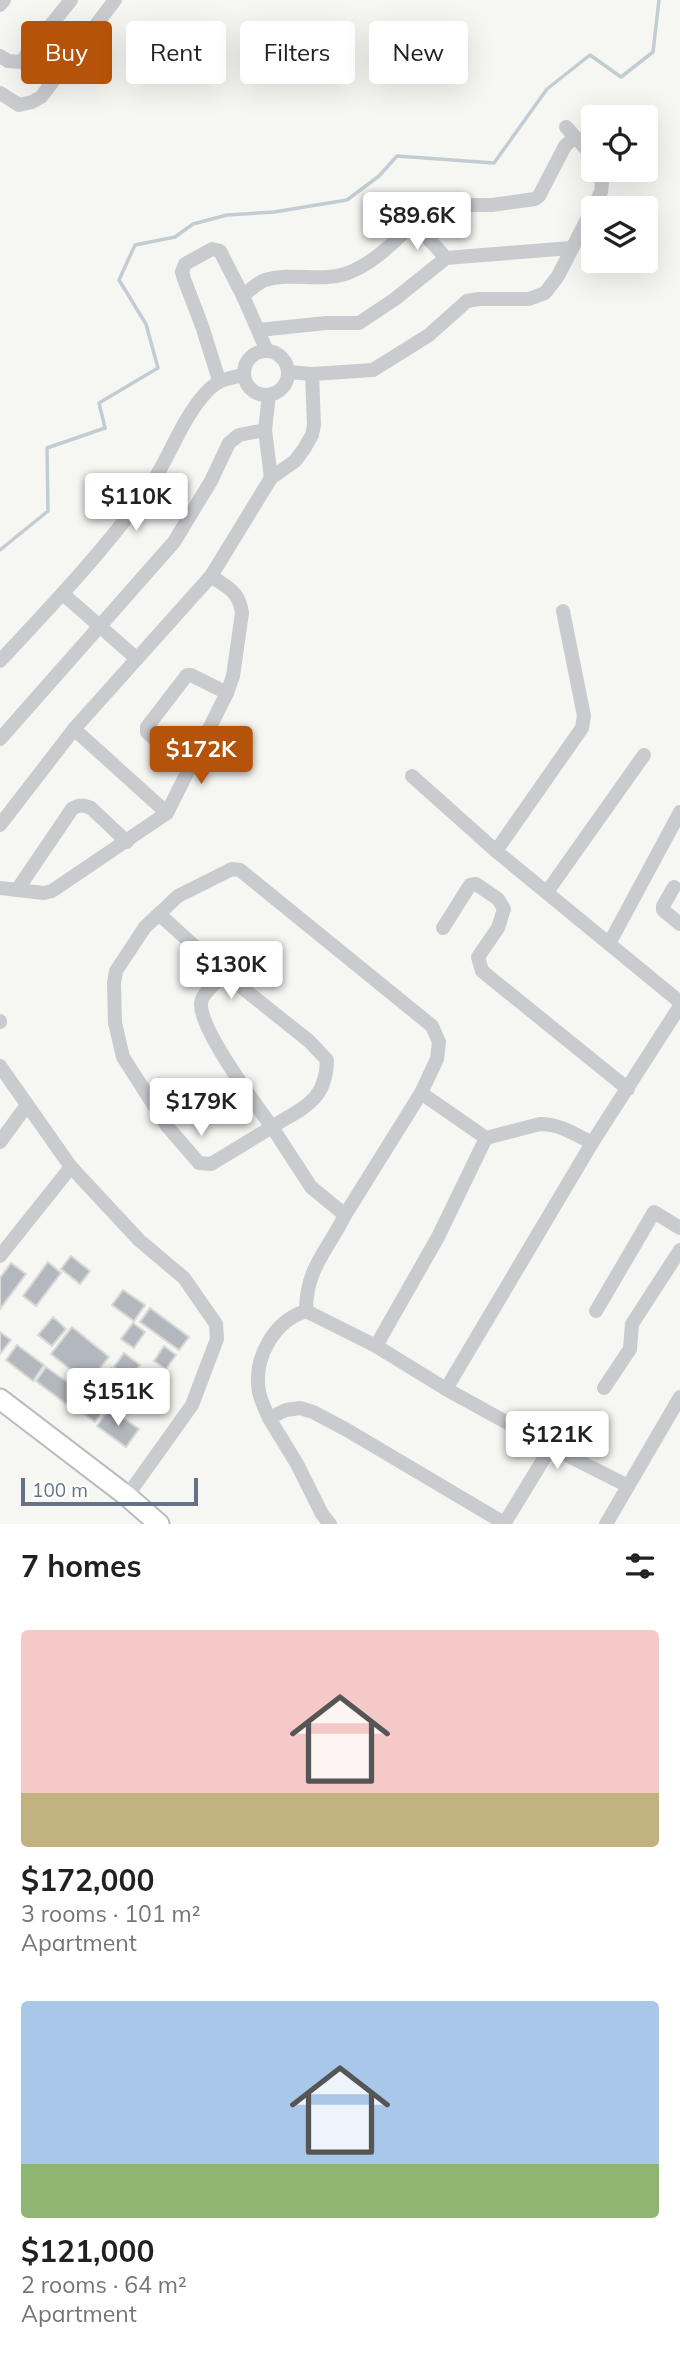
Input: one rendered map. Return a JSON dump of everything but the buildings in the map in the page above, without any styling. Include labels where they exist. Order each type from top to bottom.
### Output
[{"type":"main road","points":[[0,1399],[127,1496],[147,1520]]},
{"type":"street","points":[[0,5],[4,0]]},
{"type":"street","points":[[0,56],[8,61],[21,62],[71,0]]},
{"type":"street","points":[[0,93],[19,105],[41,97],[115,0]]},
{"type":"street","points":[[446,258],[414,223],[408,208],[410,206],[427,202],[492,205],[519,203],[537,198],[570,132],[581,144]]},
{"type":"street","points":[[288,372],[312,374],[373,370],[429,335],[467,301],[529,299],[542,295],[558,276],[601,192],[602,182]]},
{"type":"street","points":[[243,296],[265,280],[344,274],[377,255],[414,223]]},
{"type":"street","points":[[219,380],[184,279],[182,272],[185,264],[212,248],[220,251],[267,351]]},
{"type":"street","points":[[259,330],[327,323],[359,323],[395,299],[446,258],[571,248]]},
{"type":"street","points":[[267,351],[282,358],[288,372],[281,390],[269,395],[252,390],[244,375],[248,360],[267,351]]},
{"type":"street","points":[[0,825],[74,729],[211,576],[271,478],[295,461],[312,435],[312,374]]},
{"type":"street","points":[[0,661],[63,594],[148,490],[187,418],[204,395],[219,380],[244,375]]},
{"type":"street","points":[[269,395],[265,430],[271,478]]},
{"type":"street","points":[[0,739],[174,542],[211,481],[229,443],[239,435],[265,430]]},
{"type":"street","points":[[0,888],[44,893],[52,891],[167,813],[228,693],[233,676],[242,613],[236,593],[211,576]]},
{"type":"street","points":[[63,594],[136,659]]},
{"type":"street","points":[[496,851],[582,728],[584,716],[563,611]]},
{"type":"street","points":[[190,769],[150,735],[147,727],[187,675],[228,693]]},
{"type":"street","points":[[74,729],[167,813]]},
{"type":"street","points":[[547,892],[644,755]]},
{"type":"street","points":[[412,776],[496,851],[610,942],[680,1004],[592,1143],[446,1389]]},
{"type":"street","points":[[17,890],[72,809],[77,806],[91,808],[127,842]]},
{"type":"street","points":[[610,942],[680,813]]},
{"type":"street","points":[[159,915],[225,974],[309,1041],[327,1060],[326,1079],[316,1099],[211,1164],[199,1163],[167,1126],[123,1057],[115,1023],[116,971],[145,927],[178,896],[232,869],[240,870],[432,1026],[439,1042],[437,1059],[421,1093],[310,1276],[306,1291],[306,1311]]},
{"type":"street","points":[[443,929],[470,885],[476,884],[498,899],[504,909],[498,928],[478,957],[482,971],[628,1089]]},
{"type":"street","points":[[674,887],[663,910],[680,924]]},
{"type":"street","points":[[225,974],[202,998],[201,1008],[206,1028],[310,1187],[345,1215]]},
{"type":"street","points":[[0,1066],[71,1167],[139,1240],[184,1278],[216,1324],[218,1339],[192,1405],[127,1496]]},
{"type":"street","points":[[421,1093],[486,1138],[549,1124],[592,1143]]},
{"type":"street","points":[[0,1142],[27,1105]]},
{"type":"street","points":[[376,1346],[438,1237],[486,1138]]},
{"type":"street","points":[[0,1256],[71,1167]]},
{"type":"street","points":[[596,1311],[654,1212],[680,1228]]},
{"type":"street","points":[[604,1388],[630,1349],[632,1324],[680,1250]]},
{"type":"street","points":[[330,1524],[268,1418],[258,1388],[261,1362],[273,1333],[294,1315],[306,1311],[376,1346],[446,1389],[628,1486]]},
{"type":"street","points":[[606,1524],[680,1397]]},
{"type":"street","points":[[268,1418],[286,1410],[300,1408],[313,1412],[504,1524],[551,1447]]},
{"type":"waterway","points":[[0,550],[48,511],[47,448],[105,428],[99,403],[158,368],[146,324],[119,280],[135,245],[175,237],[193,224],[227,215],[274,212],[347,200],[379,176],[397,156],[494,163],[547,89],[590,55],[621,77],[653,52],[659,0]]}]
